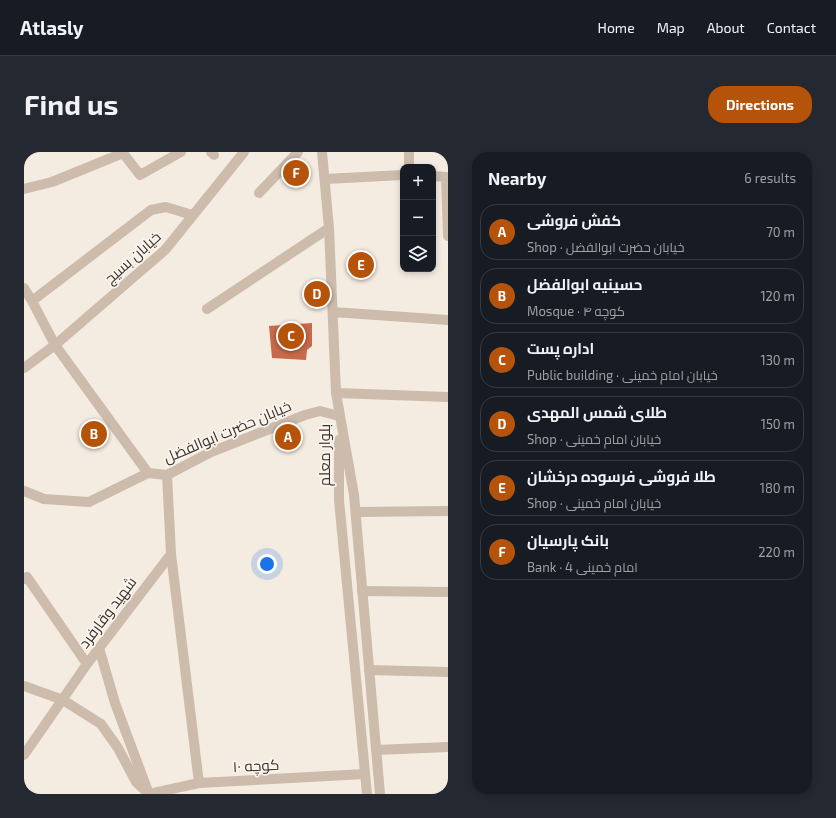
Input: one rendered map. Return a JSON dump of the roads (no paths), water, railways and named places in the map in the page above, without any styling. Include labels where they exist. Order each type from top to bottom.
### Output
[{"type":"street","points":[[24,189],[52,182],[123,153],[140,174],[181,152]]},
{"type":"street","name":"خیابان بسیج","points":[[24,368],[55,345],[166,250],[192,215],[244,152]]},
{"type":"street","points":[[259,193],[298,152]]},
{"type":"street","points":[[322,152],[329,228],[334,312],[336,392],[339,416]]},
{"type":"street","points":[[409,152],[409,164]]},
{"type":"street","points":[[325,179],[400,175]]},
{"type":"street","points":[[436,176],[447,177],[448,236]]},
{"type":"street","points":[[32,301],[152,210],[166,207],[192,215]]},
{"type":"street","points":[[207,309],[329,228]]},
{"type":"street","points":[[24,288],[55,345],[148,473],[89,502],[44,499],[24,491]]},
{"type":"street","points":[[334,312],[448,320]]},
{"type":"street","points":[[336,392],[448,397]]},
{"type":"street","name":"خیابان حضرت ابوالفضل","points":[[148,473],[167,475],[211,452],[305,415],[320,411],[339,416]]},
{"type":"street","name":"بلوار معلم","points":[[339,416],[356,512],[380,794]]},
{"type":"street","name":"بلوار معلم","points":[[339,416],[340,500],[367,794]]},
{"type":"street","points":[[167,475],[171,554],[199,784]]},
{"type":"street","points":[[356,512],[448,511]]},
{"type":"street","name":"شهید وقارفرد","points":[[24,755],[87,664],[171,554]]},
{"type":"street","points":[[25,576],[87,664]]},
{"type":"street","points":[[362,591],[448,592]]},
{"type":"street","points":[[99,648],[115,702],[149,794]]},
{"type":"street","points":[[369,670],[448,672]]},
{"type":"street","points":[[24,686],[63,700],[101,724],[118,748],[136,782],[149,794]]},
{"type":"street","points":[[376,750],[448,747]]},
{"type":"street","name":"کوچه ۱۰","points":[[149,794],[199,784],[365,774]]},
{"type":"place","name":"بانک پارسیان","points":[[296,173]]},
{"type":"place","name":"طلا فروشی فرسوده درخشان","points":[[361,265]]},
{"type":"place","name":"طلای شمس المهدی","points":[[317,294]]},
{"type":"place","name":"اداره پست","points":[[291,336]]},
{"type":"place","name":"حسینیه ابوالفضل","points":[[94,434]]},
{"type":"place","name":"کفش فروشی","points":[[288,437]]}]
